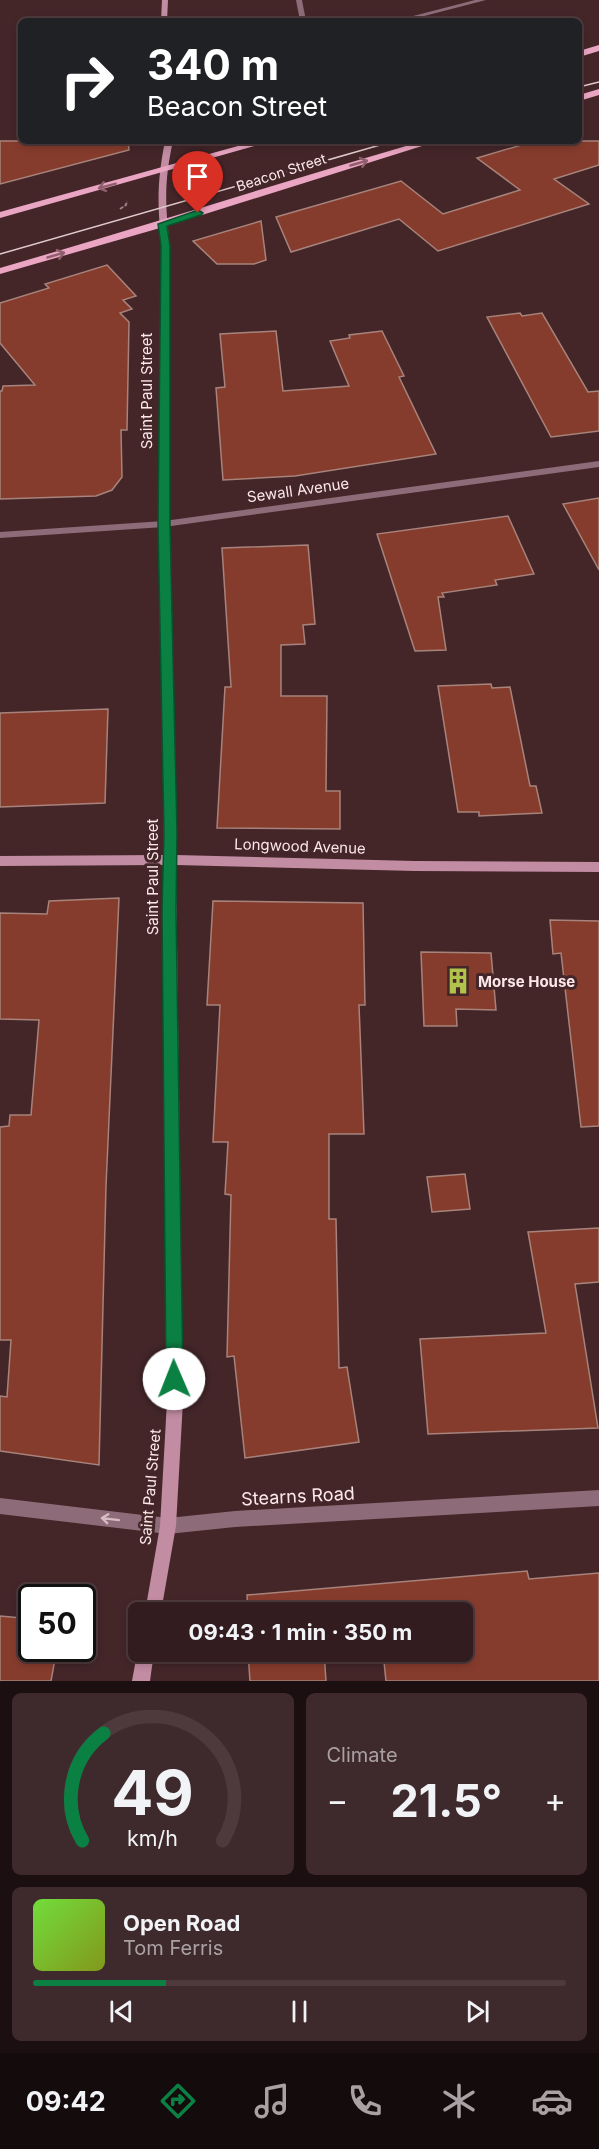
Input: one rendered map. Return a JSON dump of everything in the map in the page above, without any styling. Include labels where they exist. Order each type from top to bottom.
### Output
[{"type":"main road","points":[[164,18],[165,0]]},
{"type":"main road","points":[[582,53],[599,48]]},
{"type":"main road","points":[[582,97],[599,92]]},
{"type":"main road","name":"Saint Paul Street","points":[[155,1602],[168,1526],[175,1401],[164,524],[166,246],[163,224],[163,169],[168,144]]},
{"type":"main road","points":[[0,215],[256,144]]},
{"type":"main road","name":"Beacon Street","points":[[0,271],[163,224],[423,144]]},
{"type":"main road","name":"Longwood Avenue","points":[[0,861],[170,860],[416,866],[599,867]]},
{"type":"main road","points":[[141,1681],[144,1662]]},
{"type":"street","points":[[299,0],[302,18]]},
{"type":"street","points":[[409,18],[483,0]]},
{"type":"street","name":"Sewall Avenue","points":[[0,535],[164,524],[599,464]]},
{"type":"street","name":"Stearns Road","points":[[0,1506],[168,1526],[247,1518],[599,1498]]},
{"type":"building","points":[[0,141],[18,141],[18,144],[128,144],[129,150],[0,184]]},
{"type":"building","points":[[582,141],[599,141],[599,165],[554,179],[589,204],[438,251],[399,219],[291,252],[276,217],[401,181],[443,214],[520,190],[477,158],[525,144],[582,144]]},
{"type":"building","points":[[261,221],[266,260],[254,264],[217,264],[193,241]]},
{"type":"building","points":[[107,265],[136,296],[123,300],[132,309],[120,313],[129,322],[127,430],[121,430],[122,477],[112,490],[96,496],[0,499],[0,391],[3,386],[35,385],[0,343],[0,303],[49,288],[45,284]]},
{"type":"building","points":[[520,313],[522,316],[542,313],[588,392],[599,391],[599,431],[551,437],[487,317]]},
{"type":"building","points":[[276,331],[283,391],[349,386],[330,341],[350,338],[349,335],[382,331],[404,376],[399,377],[436,454],[295,476],[223,480],[216,388],[225,387],[220,334]]},
{"type":"building","points":[[599,498],[599,570],[563,504]]},
{"type":"building","points":[[508,516],[534,574],[495,580],[497,585],[442,593],[444,597],[438,597],[446,650],[415,651],[377,534]]},
{"type":"building","points":[[308,545],[315,624],[303,625],[305,644],[281,645],[281,696],[327,696],[326,791],[340,791],[340,829],[217,828],[225,687],[231,687],[222,548]]},
{"type":"building","points":[[491,684],[492,688],[510,687],[530,786],[536,786],[542,813],[479,816],[479,812],[458,812],[438,686]]},
{"type":"building","points":[[108,709],[105,803],[0,807],[0,713]]},
{"type":"building","points":[[119,898],[106,1186],[99,1465],[0,1451],[0,1396],[7,1397],[11,1340],[0,1340],[0,1127],[9,1126],[10,1115],[31,1115],[39,1020],[0,1019],[0,913],[47,914],[49,901]]},
{"type":"building","points":[[213,901],[363,903],[365,1005],[359,1005],[364,1134],[329,1134],[329,1219],[336,1219],[339,1368],[347,1367],[359,1442],[245,1458],[234,1356],[227,1357],[231,1195],[225,1194],[228,1142],[213,1142],[220,1005],[207,1005]]},
{"type":"building","points":[[550,920],[599,921],[599,1126],[581,1127],[561,953],[553,954]]},
{"type":"building","name":"Morse House","points":[[421,952],[491,953],[496,1010],[456,1009],[457,1026],[424,1026]]},
{"type":"building","points":[[465,1174],[470,1209],[432,1212],[427,1177]]},
{"type":"building","points":[[599,1228],[599,1282],[575,1284],[598,1428],[428,1434],[420,1339],[546,1333],[528,1232]]},
{"type":"building","points":[[527,1571],[529,1579],[599,1573],[599,1681],[386,1681],[384,1662],[473,1662],[473,1602],[247,1602],[247,1595]]},
{"type":"building","points":[[0,1616],[18,1618],[18,1662],[54,1662],[51,1681],[0,1681]]},
{"type":"building","points":[[249,1662],[325,1662],[326,1681],[250,1681]]},
{"type":"tram line","points":[[582,86],[599,82]]},
{"type":"tram line","points":[[0,254],[384,144]]},
{"type":"place","name":"Morse House","points":[[458,981]]},
{"type":"route","points":[[174,1379],[169,910],[171,833],[164,524],[166,246],[163,224],[198,213]]}]
